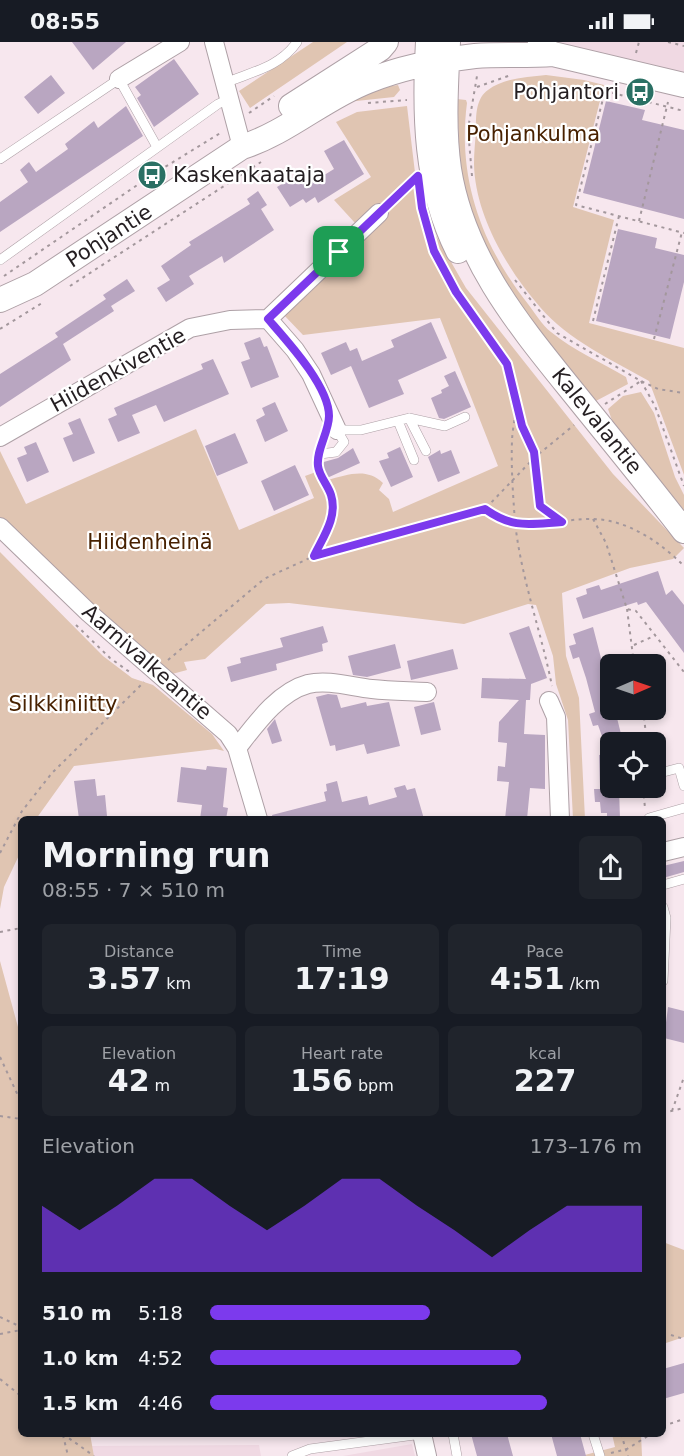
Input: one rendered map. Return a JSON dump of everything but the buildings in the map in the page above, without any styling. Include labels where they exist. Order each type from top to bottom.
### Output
[{"type":"main road","points":[[505,42],[540,47],[553,54],[676,92]]},
{"type":"main road","name":"Pohjantie","points":[[242,147],[252,131],[383,45],[435,49]]},
{"type":"main road","points":[[435,49],[476,56],[553,54]]},
{"type":"main road","name":"Pohjantie","points":[[0,319],[242,147],[260,141],[360,84],[435,49]]},
{"type":"main road","name":"Kalevalantie","points":[[435,49],[426,133],[443,217],[463,259],[490,296],[509,312],[684,531]]},
{"type":"main road","name":"Pohjantie","points":[[0,300],[42,291]]},
{"type":"street","points":[[119,80],[180,42]]},
{"type":"street","points":[[214,42],[242,147]]},
{"type":"street","points":[[337,430],[306,366],[268,319],[380,213]]},
{"type":"street","name":"Hiidenkiventie","points":[[0,437],[190,328],[230,320],[268,319]]},
{"type":"street","name":"Aarnivalkeantie","points":[[0,527],[89,613],[151,679],[217,722],[237,748],[257,816]]},
{"type":"street","points":[[237,748],[259,719],[291,693],[307,684],[324,683],[427,692]]},
{"type":"street","points":[[549,701],[556,717],[560,816]]},
{"type":"street","points":[[666,851],[684,847]]},
{"type":"street","points":[[423,1437],[427,1456]]},
{"type":"lane","points":[[0,260],[218,104],[227,91],[291,51],[297,42]]},
{"type":"lane","points":[[0,159],[119,80],[157,147]]},
{"type":"lane","points":[[329,413],[327,431],[320,454],[336,452],[344,442],[337,430]]},
{"type":"lane","points":[[337,430],[361,430],[409,418],[445,426],[465,417]]},
{"type":"lane","points":[[409,418],[426,451]]},
{"type":"lane","points":[[398,421],[414,460]]},
{"type":"lane","points":[[666,771],[679,768],[684,786]]},
{"type":"lane","points":[[656,816],[684,808]]},
{"type":"lane","points":[[666,884],[684,879]]},
{"type":"lane","points":[[292,1456],[310,1449],[400,1437]]},
{"type":"lane","points":[[454,1437],[457,1456]]},
{"type":"lane","points":[[595,1437],[604,1455]]},
{"type":"path","points":[[636,53],[639,42]]},
{"type":"path","points":[[668,42],[684,46]]},
{"type":"path","points":[[472,176],[468,129],[477,76]]},
{"type":"path","points":[[606,84],[576,205],[683,232],[654,339]]},
{"type":"path","points":[[605,91],[684,111]]},
{"type":"path","points":[[0,279],[280,92]]},
{"type":"path","points":[[639,221],[667,106],[676,92]]},
{"type":"path","points":[[364,103],[409,100]]},
{"type":"path","points":[[69,286],[264,160]]},
{"type":"path","points":[[380,213],[418,176],[418,188]]},
{"type":"path","points":[[593,321],[619,216]]},
{"type":"path","points":[[431,240],[456,292],[507,364],[515,388],[512,481],[515,525],[523,573],[545,652],[552,687],[549,701]]},
{"type":"path","points":[[512,276],[557,333],[641,381],[658,388],[678,390],[684,393]]},
{"type":"path","points":[[0,329],[42,291]]},
{"type":"path","points":[[598,408],[641,381]]},
{"type":"path","points":[[641,381],[655,406],[684,486]]},
{"type":"path","points":[[516,404],[534,458],[540,506],[562,522]]},
{"type":"path","points":[[19,816],[52,773],[151,679],[264,579],[314,556],[485,509],[534,458],[582,419]]},
{"type":"path","points":[[314,556],[333,517],[332,496],[318,466],[320,454]]},
{"type":"path","points":[[485,509],[503,521],[515,525],[593,519],[624,526],[650,537],[684,566]]},
{"type":"path","points":[[593,519],[606,543],[627,609],[633,654]]},
{"type":"path","points":[[627,609],[636,611],[684,672]]},
{"type":"path","points":[[633,646],[656,635]]},
{"type":"path","points":[[644,798],[648,816]]},
{"type":"path","points":[[0,853],[18,819]]},
{"type":"path","points":[[0,932],[18,929]]},
{"type":"path","points":[[0,1057],[18,1096]]},
{"type":"path","points":[[672,1111],[684,1077]]},
{"type":"path","points":[[666,1112],[684,1108]]},
{"type":"path","points":[[0,1116],[18,1119]]},
{"type":"path","points":[[0,1317],[18,1326]]},
{"type":"path","points":[[0,1334],[18,1329]]},
{"type":"path","points":[[671,1335],[684,1339]]},
{"type":"path","points":[[0,1378],[18,1393]]},
{"type":"path","points":[[666,1425],[684,1419]]},
{"type":"path","points":[[64,1437],[68,1456]]},
{"type":"path","points":[[67,1437],[94,1456]]},
{"type":"path","points":[[622,1437],[628,1456]]},
{"type":"path","points":[[604,1455],[627,1449],[646,1437]]},
{"type":"shaded area","points":[[498,42],[684,42],[684,85],[540,47]]},
{"type":"shaded area","points":[[412,1444],[415,1456],[343,1456]]},
{"type":"shaded area","points":[[259,1445],[261,1456],[94,1456],[92,1446]]},
{"type":"green space","points":[[313,42],[347,42],[250,108],[239,91]]},
{"type":"green space","name":"Pohjankulma","points":[[546,75],[604,85],[573,207],[614,220],[589,323],[684,348],[684,475],[649,381],[577,340],[551,319],[528,292],[505,259],[480,203],[474,164],[476,115],[481,98],[488,90],[501,83]]},
{"type":"green space","points":[[398,85],[400,90],[394,97],[347,102],[385,87]]},
{"type":"green space","points":[[457,99],[466,100],[467,103],[466,158],[476,210],[498,259],[512,282],[548,329],[560,339],[626,377],[628,384],[594,402],[521,314],[478,240],[460,169]]},
{"type":"green space","name":"Hiidenheinä","points":[[407,106],[419,206],[466,288],[613,474],[684,548],[673,559],[630,568],[562,593],[566,656],[579,698],[585,816],[573,816],[568,720],[556,684],[553,656],[536,605],[528,604],[464,624],[289,603],[266,604],[205,659],[184,662],[187,670],[172,674],[116,629],[0,517],[0,451],[26,504],[196,429],[239,530],[314,498],[305,476],[316,472],[324,474],[327,480],[356,474],[377,478],[383,483],[379,490],[389,499],[393,512],[498,466],[440,318],[303,335],[283,314],[360,247],[355,223],[334,200],[371,177],[336,122],[357,112]]},
{"type":"green space","points":[[641,392],[654,413],[675,477],[684,495],[684,515],[615,429],[608,409],[623,396]]},
{"type":"green space","name":"Silkkiniitty","points":[[0,552],[103,656],[132,678],[153,685],[212,734],[224,751],[216,749],[74,766],[38,816],[18,816],[18,857],[4,887],[0,909]]},
{"type":"green space","points":[[0,961],[18,1027],[18,1437],[91,1437],[94,1456],[0,1456]]},
{"type":"green space","points":[[666,1243],[684,1250],[684,1337],[666,1343]]},
{"type":"green space","points":[[613,1437],[641,1437],[642,1456],[581,1456],[615,1447]]},
{"type":"place","name":"Pohjantori","points":[[640,92]]},
{"type":"place","name":"Kaskenkaataja","points":[[152,175]]},
{"type":"route","points":[[418,176],[422,208],[434,251],[456,292],[488,334],[507,364],[515,388],[516,404],[522,426],[534,452],[540,506],[562,522],[515,525],[503,521],[485,509],[314,556],[333,517],[332,496],[318,466],[329,413],[311,374],[295,350],[268,319],[339,252],[418,176]]}]
